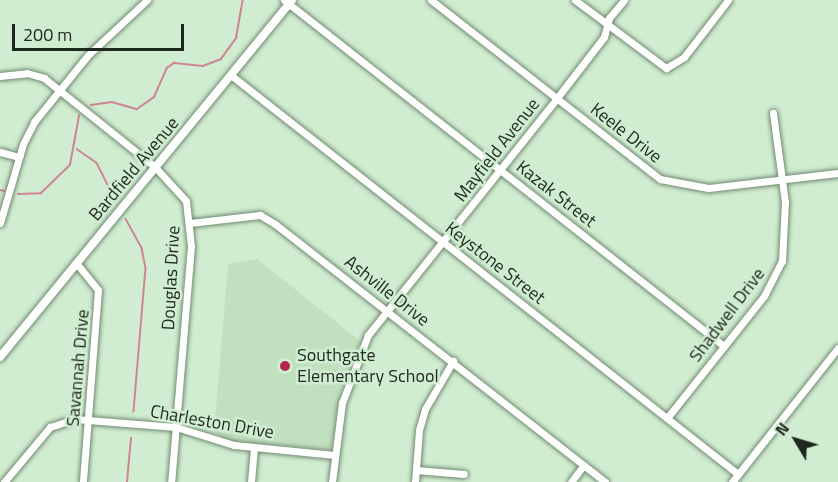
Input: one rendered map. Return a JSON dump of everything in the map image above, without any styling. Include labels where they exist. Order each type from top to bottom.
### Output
[{"type":"street","points":[[0,223],[28,133],[59,90],[104,38],[147,0]]},
{"type":"street","name":"Keele Drive","points":[[431,0],[660,179],[694,188],[838,173]]},
{"type":"street","points":[[575,0],[666,68],[684,57],[729,0]]},
{"type":"street","name":"Mayfield Avenue","points":[[332,482],[342,403],[368,335],[501,170],[604,37],[606,25],[624,0]]},
{"type":"street","name":"Bardfield Avenue","points":[[0,357],[232,76],[288,1]]},
{"type":"street","name":"Kazak Street","points":[[288,1],[724,346]]},
{"type":"street","name":"Douglas Drive","points":[[0,76],[37,75],[155,167],[186,201],[190,223],[171,482]]},
{"type":"street","name":"Keystone Street","points":[[232,76],[738,474]]},
{"type":"street","name":"Shadwell Drive","points":[[667,418],[764,296],[782,261],[786,239],[782,179],[773,113]]},
{"type":"street","points":[[0,152],[19,157]]},
{"type":"street","name":"Ashville Drive","points":[[190,223],[260,215],[298,240],[605,482]]},
{"type":"street","name":"Savannah Drive","points":[[76,264],[98,290],[83,482]]},
{"type":"street","points":[[732,482],[838,348]]},
{"type":"street","points":[[415,482],[425,408],[453,361]]},
{"type":"street","name":"Charleston Drive","points":[[4,482],[50,427],[75,419],[176,427],[254,447],[334,455]]},
{"type":"street","points":[[251,482],[254,447]]},
{"type":"street","points":[[571,482],[584,465]]},
{"type":"street","points":[[416,470],[464,474]]},
{"type":"shaded area","name":"Southgate Elementary School","points":[[257,259],[360,341],[340,392],[331,450],[232,441],[214,432],[228,264]]},
{"type":"waterway","points":[[91,105],[112,102],[137,109],[154,97],[167,68],[174,63],[203,66],[221,59],[236,38],[243,0]]},
{"type":"waterway","points":[[18,194],[41,193],[70,165],[79,116]]},
{"type":"waterway","points":[[77,149],[97,163],[115,199]]},
{"type":"waterway","points":[[0,190],[4,191]]},
{"type":"waterway","points":[[126,219],[142,248],[146,268],[134,412]]},
{"type":"waterway","points":[[127,482],[131,438]]},
{"type":"place","name":"Southgate Elementary School","points":[[285,366]]}]
